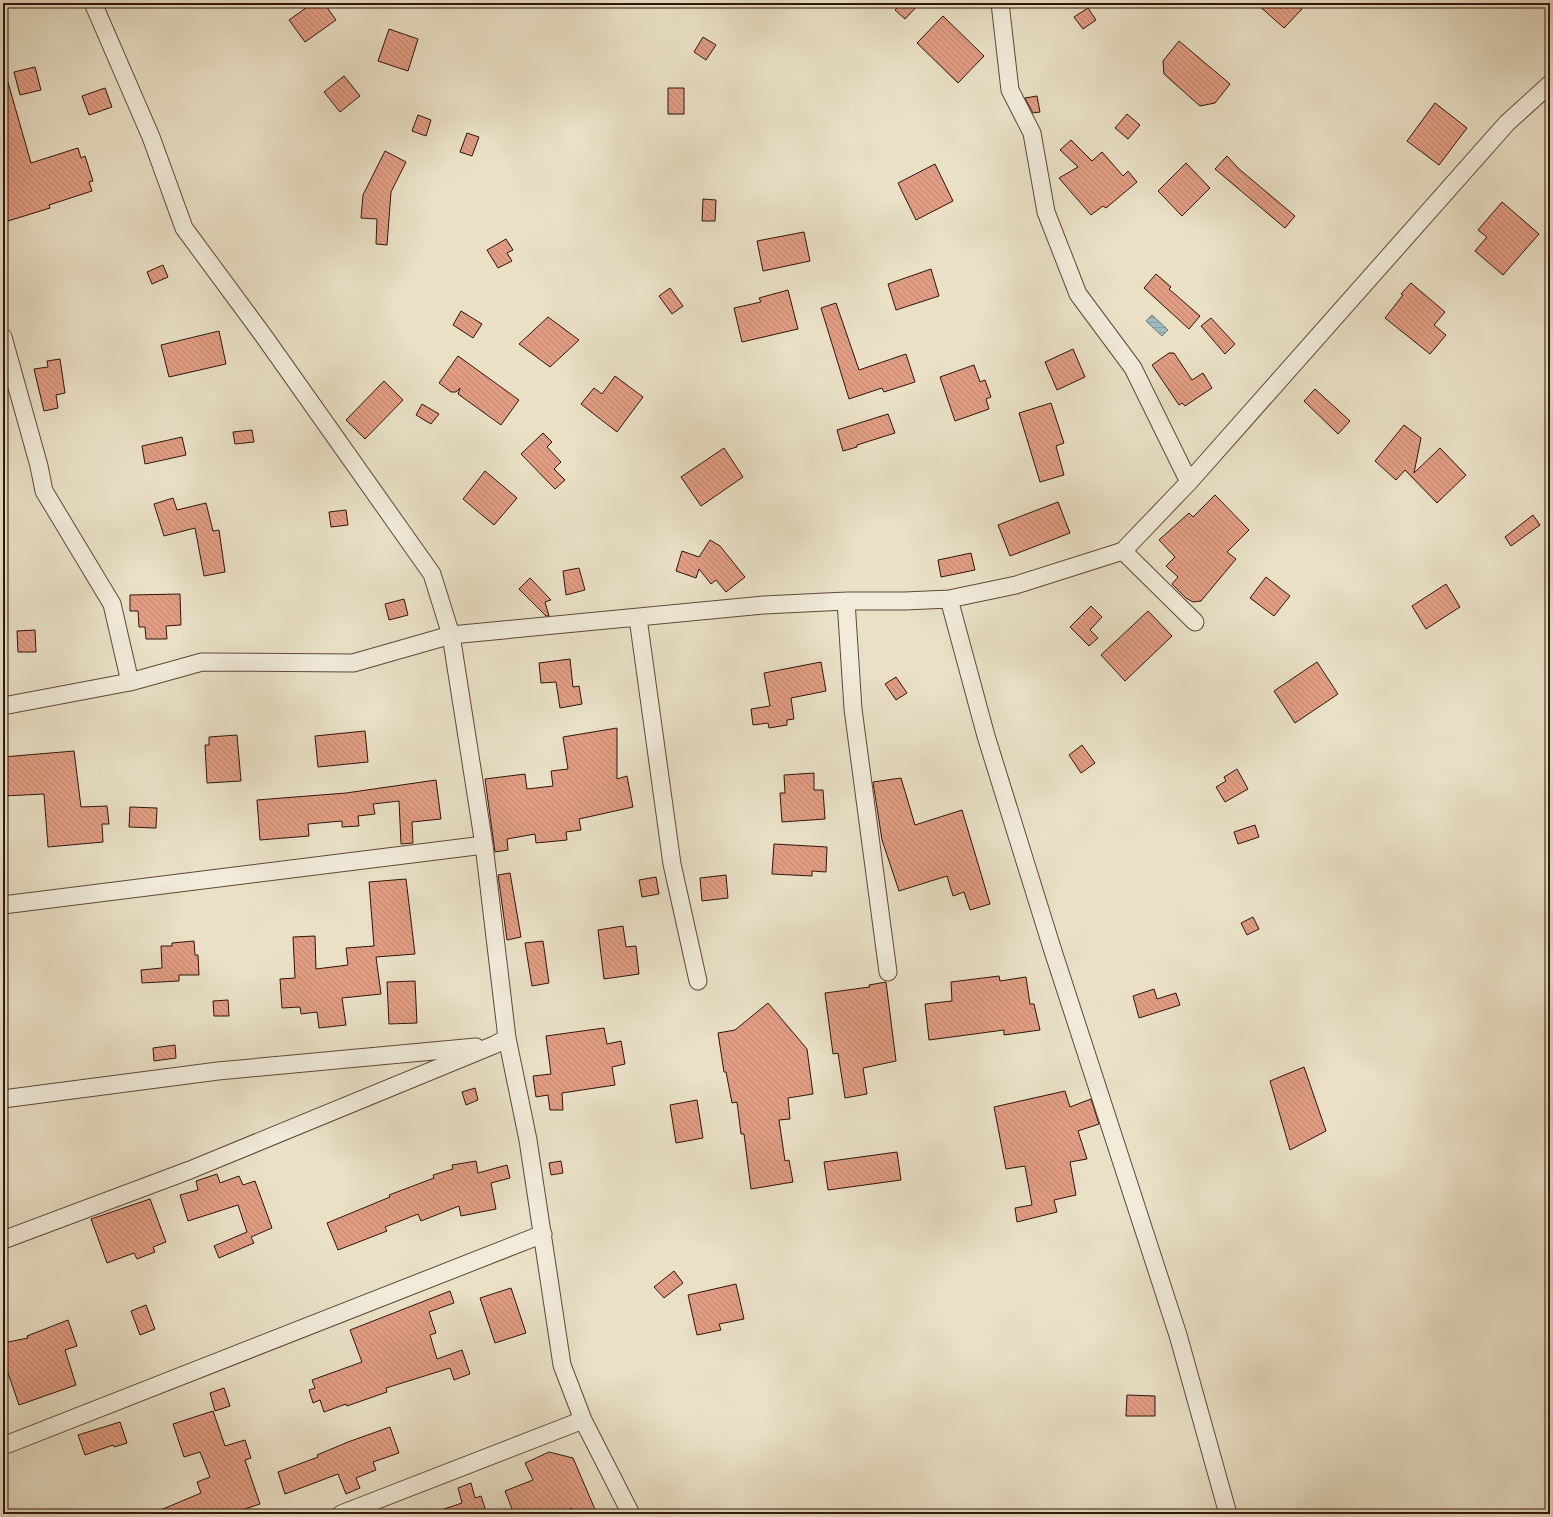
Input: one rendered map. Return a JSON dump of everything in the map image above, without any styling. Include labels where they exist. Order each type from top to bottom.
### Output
[{"type":"street","points":[[93,3],[150,137],[184,228],[263,335],[432,574],[452,635],[484,845],[501,1041],[528,1140],[562,1365],[583,1420],[631,1514]]},
{"type":"street","points":[[1000,3],[1010,90],[1032,133],[1046,212],[1078,294],[1133,368],[1189,482]]},
{"type":"street","points":[[3,706],[130,682],[202,662],[354,663],[452,635],[764,605],[846,601],[949,599],[1016,585],[1123,551],[1189,482],[1506,123],[1550,84]]},
{"type":"street","points":[[3,337],[39,466],[44,491],[112,604],[130,682]]},
{"type":"street","points":[[1123,551],[1195,622]]},
{"type":"street","points":[[949,599],[993,758],[1052,948],[1178,1335],[1228,1514]]},
{"type":"street","points":[[846,601],[852,709],[888,972]]},
{"type":"street","points":[[638,618],[672,864],[698,981]]},
{"type":"street","points":[[3,905],[484,845]]},
{"type":"street","points":[[3,1099],[218,1071],[501,1041]]},
{"type":"street","points":[[3,1240],[190,1170],[501,1041]]},
{"type":"street","points":[[3,1446],[543,1234]]},
{"type":"street","points":[[341,1514],[583,1420]]},
{"type":"water","points":[[1152,315],[1168,330],[1162,336],[1146,321]]},
{"type":"building","points":[[313,3],[324,3],[336,20],[305,42],[289,20]]},
{"type":"building","points":[[902,3],[920,3],[905,19],[895,10]]},
{"type":"building","points":[[1256,3],[1296,3],[1302,9],[1284,28]]},
{"type":"building","points":[[1088,8],[1096,20],[1083,29],[1074,17]]},
{"type":"building","points":[[943,16],[984,56],[958,83],[917,43]]},
{"type":"building","points":[[389,29],[418,39],[408,71],[378,61]]},
{"type":"building","points":[[703,37],[716,45],[706,60],[694,52]]},
{"type":"building","points":[[1179,41],[1230,84],[1215,103],[1200,106],[1164,74],[1163,61]]},
{"type":"building","points":[[35,67],[41,90],[20,95],[14,72]]},
{"type":"building","points":[[344,76],[360,96],[340,112],[324,92]]},
{"type":"building","points":[[3,79],[7,79],[31,163],[78,148],[81,158],[85,156],[93,181],[89,182],[92,191],[49,205],[50,208],[8,221],[3,205]]},
{"type":"building","points":[[105,88],[112,107],[89,115],[82,96]]},
{"type":"building","points":[[668,88],[684,88],[684,114],[668,114]]},
{"type":"building","points":[[1037,96],[1040,112],[1033,113],[1025,98]]},
{"type":"building","points":[[1435,103],[1467,128],[1439,165],[1407,141]]},
{"type":"building","points":[[1127,114],[1140,125],[1128,139],[1115,128]]},
{"type":"building","points":[[418,115],[431,120],[426,136],[412,131]]},
{"type":"building","points":[[467,133],[479,137],[472,156],[460,152]]},
{"type":"building","points":[[1071,140],[1092,161],[1102,152],[1123,176],[1128,171],[1137,182],[1106,208],[1103,206],[1091,215],[1059,178],[1078,167],[1060,150]]},
{"type":"building","points":[[385,151],[406,162],[391,192],[387,245],[376,244],[377,219],[361,218],[363,195]]},
{"type":"building","points":[[1227,156],[1239,169],[1295,216],[1285,228],[1215,169]]},
{"type":"building","points":[[1186,163],[1210,188],[1182,216],[1158,191]]},
{"type":"building","points":[[935,164],[953,201],[916,220],[898,183]]},
{"type":"building","points":[[703,199],[716,200],[715,221],[702,221]]},
{"type":"building","points":[[1502,202],[1539,234],[1503,275],[1475,251],[1487,237],[1478,230]]},
{"type":"building","points":[[804,232],[810,261],[763,271],[757,241]]},
{"type":"building","points":[[506,239],[513,250],[507,253],[512,261],[498,268],[487,250]]},
{"type":"building","points":[[163,265],[168,277],[152,284],[147,272]]},
{"type":"building","points":[[931,269],[939,296],[896,310],[888,284]]},
{"type":"building","points":[[1156,274],[1171,287],[1169,289],[1200,316],[1189,329],[1144,288]]},
{"type":"building","points":[[1411,283],[1445,312],[1434,325],[1446,335],[1430,354],[1385,318],[1403,295],[1401,294]]},
{"type":"building","points":[[670,288],[683,306],[672,314],[659,296]]},
{"type":"building","points":[[788,290],[798,329],[742,342],[734,308],[761,302],[759,298]]},
{"type":"building","points":[[836,303],[859,370],[906,354],[915,382],[884,392],[882,388],[849,399],[821,308]]},
{"type":"building","points":[[461,311],[482,324],[473,338],[453,325]]},
{"type":"building","points":[[548,317],[579,340],[550,367],[519,344]]},
{"type":"building","points":[[1211,318],[1235,344],[1225,354],[1201,326]]},
{"type":"building","points":[[219,331],[226,364],[169,377],[161,345]]},
{"type":"building","points":[[1073,349],[1085,377],[1057,390],[1045,362]]},
{"type":"building","points":[[1169,353],[1174,353],[1192,380],[1203,373],[1212,388],[1185,406],[1182,403],[1179,405],[1152,365]]},
{"type":"building","points":[[458,356],[519,400],[501,425],[458,394],[460,388],[456,392],[451,392],[439,383]]},
{"type":"building","points":[[60,359],[65,393],[56,395],[58,408],[44,411],[34,369],[48,367],[47,361]]},
{"type":"building","points":[[974,365],[980,382],[985,380],[991,397],[986,399],[989,409],[955,421],[940,377]]},
{"type":"building","points":[[615,376],[643,397],[617,432],[581,404],[594,388],[602,394]]},
{"type":"building","points":[[384,381],[403,400],[365,439],[346,420]]},
{"type":"building","points":[[1315,389],[1350,421],[1338,434],[1304,401]]},
{"type":"building","points":[[1051,403],[1064,443],[1056,446],[1064,475],[1040,482],[1019,413]]},
{"type":"building","points":[[422,404],[439,414],[431,424],[416,415]]},
{"type":"building","points":[[888,414],[895,433],[843,451],[837,430]]},
{"type":"building","points":[[1404,425],[1421,438],[1414,473],[1440,448],[1466,475],[1437,503],[1405,470],[1396,480],[1375,461]]},
{"type":"building","points":[[252,430],[254,442],[235,444],[233,432]]},
{"type":"building","points":[[543,433],[552,442],[547,447],[561,462],[554,469],[565,480],[555,489],[521,454]]},
{"type":"building","points":[[182,437],[186,455],[145,464],[142,446]]},
{"type":"building","points":[[724,448],[743,477],[701,506],[681,477]]},
{"type":"building","points":[[485,471],[517,498],[494,525],[463,499]]},
{"type":"building","points":[[1215,495],[1249,530],[1227,552],[1236,559],[1201,601],[1193,602],[1186,598],[1172,584],[1178,577],[1166,566],[1175,557],[1159,540],[1189,513],[1193,517]]},
{"type":"building","points":[[173,498],[177,510],[206,503],[213,531],[219,530],[225,572],[204,576],[195,528],[164,536],[154,504]]},
{"type":"building","points":[[1058,502],[1070,533],[1010,556],[998,525]]},
{"type":"building","points":[[346,510],[348,525],[331,527],[329,512]]},
{"type":"building","points":[[1533,515],[1540,525],[1511,546],[1505,537]]},
{"type":"building","points":[[710,540],[720,546],[745,577],[726,592],[716,580],[711,584],[699,569],[696,578],[676,571],[682,551],[699,557]]},
{"type":"building","points":[[971,553],[975,570],[941,577],[938,560]]},
{"type":"building","points":[[579,568],[585,590],[566,595],[563,571]]},
{"type":"building","points":[[1266,577],[1290,596],[1274,616],[1250,598]]},
{"type":"building","points":[[530,578],[551,600],[545,602],[549,616],[546,616],[519,589]]},
{"type":"building","points":[[1446,584],[1460,607],[1426,629],[1412,606]]},
{"type":"building","points":[[180,594],[181,625],[166,626],[167,639],[146,639],[145,627],[139,627],[138,611],[130,611],[130,595]]},
{"type":"building","points":[[404,599],[408,615],[389,620],[385,604]]},
{"type":"building","points":[[1091,606],[1102,617],[1090,630],[1098,638],[1089,646],[1070,627]]},
{"type":"building","points":[[1148,611],[1172,636],[1125,681],[1101,655]]},
{"type":"building","points":[[35,630],[36,652],[18,652],[17,631]]},
{"type":"building","points":[[570,659],[573,687],[579,686],[582,704],[560,708],[556,682],[541,683],[539,663]]},
{"type":"building","points":[[821,662],[826,691],[791,698],[794,719],[787,720],[787,725],[769,728],[768,723],[753,725],[751,709],[770,706],[764,673]]},
{"type":"building","points":[[1317,662],[1338,694],[1295,723],[1274,691]]},
{"type":"building","points":[[896,677],[907,693],[896,700],[885,684]]},
{"type":"building","points":[[617,728],[617,779],[627,776],[633,807],[579,819],[581,830],[566,832],[567,840],[536,843],[535,834],[507,839],[508,850],[495,852],[485,779],[525,774],[527,789],[553,786],[551,771],[568,769],[563,737]]},
{"type":"building","points":[[365,731],[368,762],[318,767],[315,736]]},
{"type":"building","points":[[237,735],[241,781],[207,783],[205,745],[209,745],[209,737]]},
{"type":"building","points":[[1082,745],[1095,763],[1081,773],[1069,755]]},
{"type":"building","points":[[74,751],[81,807],[107,806],[109,824],[102,824],[103,842],[48,847],[44,794],[3,796],[3,757]]},
{"type":"building","points":[[1237,769],[1248,789],[1225,802],[1216,787],[1226,781],[1224,777]]},
{"type":"building","points":[[814,773],[814,790],[823,790],[825,819],[782,822],[780,793],[785,793],[784,775]]},
{"type":"building","points":[[901,778],[915,825],[962,810],[990,904],[970,910],[964,892],[953,896],[947,876],[899,891],[882,840],[873,782]]},
{"type":"building","points":[[436,780],[441,819],[412,822],[413,843],[401,844],[399,801],[373,804],[375,814],[358,816],[359,826],[342,827],[342,821],[308,824],[309,836],[260,840],[257,800],[346,793]]},
{"type":"building","points":[[130,807],[157,808],[156,828],[129,827]]},
{"type":"building","points":[[1255,825],[1259,837],[1238,844],[1234,832]]},
{"type":"building","points":[[774,844],[827,847],[826,872],[812,871],[812,876],[772,874]]},
{"type":"building","points":[[510,873],[521,937],[507,940],[498,875]]},
{"type":"building","points":[[726,875],[728,898],[702,901],[700,878]]},
{"type":"building","points":[[656,877],[659,894],[642,897],[639,880]]},
{"type":"building","points":[[406,879],[415,954],[376,957],[381,994],[342,998],[346,1025],[319,1028],[317,1012],[301,1014],[300,1007],[282,1008],[280,979],[295,978],[293,937],[315,936],[316,969],[348,965],[346,948],[374,946],[369,882]]},
{"type":"building","points":[[1253,917],[1259,929],[1247,935],[1241,923]]},
{"type":"building","points":[[623,926],[626,947],[636,946],[639,974],[604,979],[598,930]]},
{"type":"building","points":[[194,941],[195,955],[198,955],[199,975],[179,975],[179,981],[142,983],[141,970],[162,968],[161,946],[172,946],[172,943]]},
{"type":"building","points":[[543,941],[549,983],[532,986],[525,943]]},
{"type":"building","points":[[999,976],[1000,981],[1026,977],[1030,1004],[1034,1004],[1040,1030],[1004,1035],[1004,1030],[929,1040],[925,1004],[952,1001],[951,982]]},
{"type":"building","points":[[415,981],[417,1023],[389,1024],[387,982]]},
{"type":"building","points":[[886,982],[896,1061],[863,1068],[867,1094],[845,1098],[838,1053],[833,1054],[825,993],[870,987],[869,985]]},
{"type":"building","points":[[1154,989],[1157,999],[1176,993],[1180,1005],[1139,1018],[1133,996]]},
{"type":"building","points":[[228,1000],[229,1016],[214,1016],[213,1001]]},
{"type":"building","points":[[768,1003],[807,1049],[813,1094],[788,1098],[790,1119],[779,1120],[785,1161],[789,1160],[793,1182],[751,1189],[744,1134],[741,1134],[737,1102],[732,1103],[726,1072],[724,1072],[718,1033],[735,1030]]},
{"type":"building","points":[[604,1028],[607,1044],[621,1041],[625,1064],[612,1067],[615,1085],[562,1093],[563,1110],[550,1110],[548,1095],[536,1097],[533,1076],[551,1074],[546,1036]]},
{"type":"building","points":[[175,1045],[176,1058],[154,1061],[153,1048]]},
{"type":"building","points":[[1304,1067],[1326,1131],[1290,1150],[1270,1081]]},
{"type":"building","points":[[475,1088],[478,1100],[466,1105],[462,1092]]},
{"type":"building","points":[[1065,1091],[1070,1107],[1091,1099],[1099,1124],[1078,1131],[1087,1159],[1070,1162],[1076,1195],[1054,1200],[1057,1212],[1017,1222],[1015,1208],[1032,1205],[1025,1166],[1006,1169],[994,1107]]},
{"type":"building","points":[[697,1100],[703,1138],[676,1143],[670,1105]]},
{"type":"building","points":[[897,1152],[901,1180],[828,1190],[824,1162]]},
{"type":"building","points":[[476,1161],[478,1173],[507,1165],[510,1178],[491,1183],[496,1209],[461,1216],[459,1206],[421,1221],[418,1214],[385,1227],[387,1231],[338,1250],[327,1223],[390,1197],[389,1195],[434,1178],[433,1175],[453,1169],[452,1165]]},
{"type":"building","points":[[561,1161],[563,1173],[551,1175],[549,1163]]},
{"type":"building","points":[[217,1174],[220,1183],[239,1176],[243,1185],[255,1181],[272,1228],[251,1237],[254,1243],[219,1258],[214,1246],[247,1232],[238,1205],[188,1221],[180,1195],[198,1190],[196,1181]]},
{"type":"building","points":[[150,1199],[166,1242],[153,1247],[155,1252],[137,1259],[134,1253],[107,1263],[91,1219]]},
{"type":"building","points":[[674,1271],[683,1283],[664,1298],[654,1287]]},
{"type":"building","points":[[736,1284],[744,1319],[719,1324],[721,1330],[697,1335],[688,1295]]},
{"type":"building","points":[[511,1288],[526,1333],[495,1343],[480,1298]]},
{"type":"building","points":[[450,1291],[454,1303],[429,1312],[436,1333],[430,1335],[437,1359],[462,1350],[470,1374],[454,1380],[450,1368],[386,1388],[387,1392],[347,1406],[346,1404],[324,1412],[320,1400],[313,1403],[309,1390],[315,1388],[312,1380],[362,1362],[350,1330]]},
{"type":"building","points":[[146,1305],[155,1329],[140,1335],[131,1311]]},
{"type":"building","points":[[68,1320],[77,1346],[65,1350],[76,1385],[19,1405],[7,1370],[3,1370],[3,1343],[28,1338],[27,1336]]},
{"type":"building","points":[[224,1388],[230,1406],[215,1411],[210,1393]]},
{"type":"building","points":[[1127,1395],[1155,1396],[1155,1416],[1126,1416]]},
{"type":"building","points":[[213,1411],[225,1446],[245,1440],[251,1458],[245,1460],[260,1504],[230,1514],[151,1514],[201,1493],[197,1482],[210,1477],[200,1452],[184,1457],[173,1424]]},
{"type":"building","points":[[120,1422],[127,1443],[114,1447],[113,1445],[85,1455],[78,1435]]},
{"type":"building","points":[[390,1427],[399,1453],[373,1462],[376,1470],[356,1478],[360,1488],[346,1494],[338,1474],[285,1494],[278,1472],[318,1457],[317,1455],[348,1442]]},
{"type":"building","points":[[549,1452],[573,1458],[597,1514],[575,1514],[572,1508],[558,1514],[514,1514],[505,1491],[533,1480],[525,1463]]},
{"type":"building","points":[[471,1483],[475,1498],[481,1496],[487,1514],[435,1514],[435,1512],[462,1503],[458,1488]]}]
